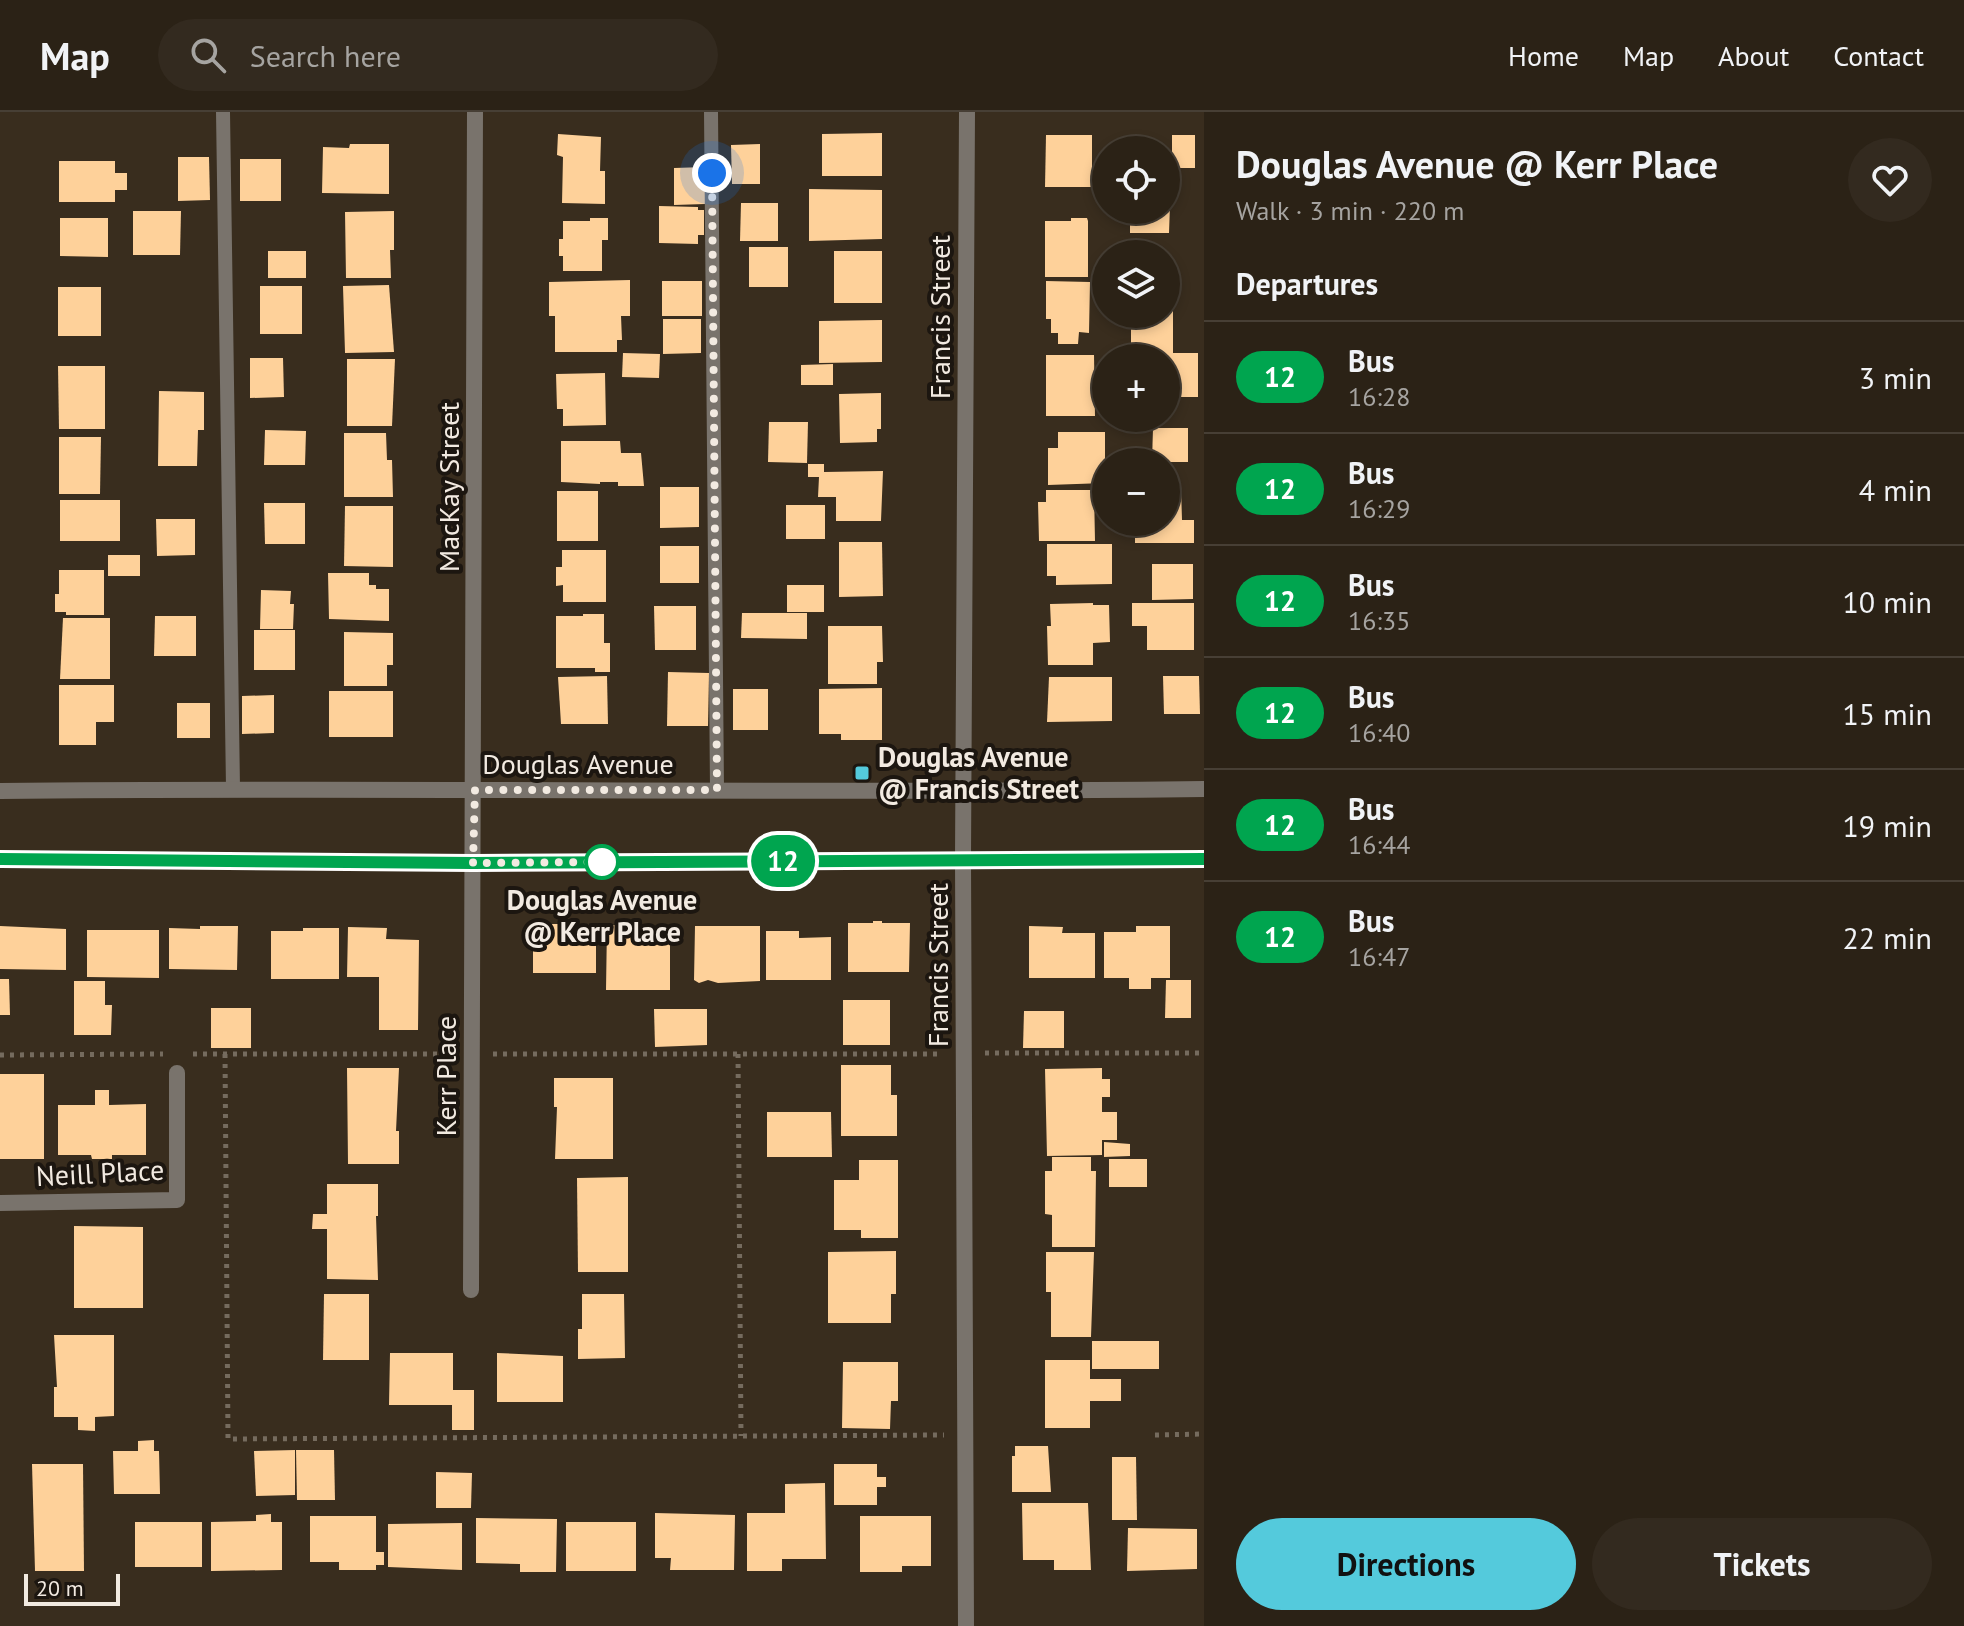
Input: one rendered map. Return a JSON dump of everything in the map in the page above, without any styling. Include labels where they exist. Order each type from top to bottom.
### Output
[{"type":"street","name":"MacKay Street","points":[[473,863],[475,112]]},
{"type":"street","name":"Francis Street","points":[[966,1626],[963,859],[967,112]]},
{"type":"street","name":"Douglas Avenue","points":[[0,791],[233,788],[964,792],[1204,789]]},
{"type":"street","points":[[0,859],[473,863],[1204,859]]},
{"type":"street","name":"Kerr Place","points":[[471,1290],[473,863]]},
{"type":"street","name":"Neill Place","points":[[0,1203],[177,1200],[177,1073]]},
{"type":"lane","points":[[223,112],[233,788]]},
{"type":"lane","points":[[711,112],[717,790]]},
{"type":"path","points":[[180,1054],[1204,1053]]},
{"type":"path","points":[[0,1055],[165,1054]]},
{"type":"path","points":[[225,1054],[228,1439],[965,1435]]},
{"type":"path","points":[[738,1054],[741,1436]]},
{"type":"path","points":[[1155,1435],[1204,1434]]},
{"type":"building","points":[[882,133],[882,176],[822,176],[822,134]]},
{"type":"building","points":[[558,134],[601,137],[600,171],[605,171],[605,204],[562,203],[563,157],[557,155]]},
{"type":"building","points":[[1046,135],[1092,135],[1092,187],[1045,187]]},
{"type":"building","points":[[1195,135],[1195,168],[1180,168],[1180,136],[1172,136]]},
{"type":"building","points":[[350,144],[389,144],[389,194],[322,193],[323,147],[349,148]]},
{"type":"building","points":[[760,144],[760,184],[732,184],[731,145]]},
{"type":"building","points":[[178,157],[209,157],[210,200],[178,201]]},
{"type":"building","points":[[240,159],[281,159],[281,201],[240,201]]},
{"type":"building","points":[[59,161],[115,161],[115,173],[127,173],[127,190],[115,190],[115,202],[59,202]]},
{"type":"building","points":[[705,167],[705,204],[674,205],[674,168]]},
{"type":"building","points":[[809,189],[882,190],[882,239],[809,241]]},
{"type":"building","points":[[741,203],[778,203],[778,241],[740,241]]},
{"type":"building","points":[[659,206],[698,207],[698,210],[704,210],[704,235],[698,235],[698,244],[659,243]]},
{"type":"building","points":[[133,211],[181,211],[180,255],[133,255]]},
{"type":"building","points":[[394,211],[391,278],[346,278],[345,212]]},
{"type":"building","points":[[60,218],[108,218],[108,257],[60,256]]},
{"type":"building","points":[[590,218],[608,218],[608,240],[602,240],[602,271],[563,271],[559,239],[563,239],[563,221],[590,221]]},
{"type":"building","points":[[1071,218],[1087,218],[1088,221],[1088,277],[1045,277],[1045,221],[1071,221]]},
{"type":"building","points":[[1130,224],[1169,224],[1169,233],[1130,233]]},
{"type":"building","points":[[749,247],[788,247],[788,287],[749,287]]},
{"type":"building","points":[[268,251],[306,251],[306,278],[268,278]]},
{"type":"building","points":[[834,251],[882,251],[882,303],[834,303]]},
{"type":"building","points":[[630,280],[630,316],[621,316],[622,340],[617,340],[617,352],[555,352],[555,316],[549,316],[549,282]]},
{"type":"building","points":[[662,281],[702,281],[702,316],[662,316]]},
{"type":"building","points":[[1046,281],[1090,282],[1089,333],[1079,332],[1078,344],[1058,344],[1058,333],[1051,333],[1051,319],[1046,319]]},
{"type":"building","points":[[389,285],[394,352],[345,353],[343,286]]},
{"type":"building","points":[[260,286],[302,286],[302,334],[260,334]]},
{"type":"building","points":[[58,287],[101,287],[101,336],[58,336]]},
{"type":"building","points":[[663,319],[701,319],[701,353],[663,354]]},
{"type":"building","points":[[882,320],[882,362],[819,363],[819,321]]},
{"type":"building","points":[[1131,328],[1173,328],[1173,344],[1131,344]]},
{"type":"building","points":[[623,353],[660,354],[659,378],[622,377]]},
{"type":"building","points":[[1180,353],[1198,353],[1198,397],[1180,397]]},
{"type":"building","points":[[1046,355],[1092,355],[1092,416],[1046,416]]},
{"type":"building","points":[[250,358],[283,358],[284,397],[250,398]]},
{"type":"building","points":[[347,359],[395,359],[392,426],[347,426]]},
{"type":"building","points":[[833,364],[833,385],[801,385],[801,365]]},
{"type":"building","points":[[58,366],[105,366],[105,429],[59,429]]},
{"type":"building","points":[[605,373],[606,425],[563,426],[563,409],[557,409],[556,374]]},
{"type":"building","points":[[159,391],[204,392],[204,430],[198,430],[197,466],[158,466]]},
{"type":"building","points":[[881,393],[881,429],[877,429],[877,442],[840,443],[839,394]]},
{"type":"building","points":[[769,422],[808,422],[807,463],[768,462]]},
{"type":"building","points":[[1180,428],[1188,428],[1188,462],[1180,462],[1180,448],[1152,448],[1153,432],[1180,432]]},
{"type":"building","points":[[265,430],[306,431],[305,465],[264,465]]},
{"type":"building","points":[[1058,432],[1105,432],[1105,448],[1092,448],[1092,483],[1048,485],[1048,448],[1058,448]]},
{"type":"building","points":[[344,433],[386,433],[387,460],[392,460],[393,497],[344,497]]},
{"type":"building","points":[[59,437],[101,437],[100,494],[59,494]]},
{"type":"building","points":[[561,441],[620,441],[621,453],[641,453],[644,486],[618,486],[618,482],[561,482]]},
{"type":"building","points":[[808,464],[824,464],[824,472],[883,471],[881,521],[836,521],[836,497],[818,497],[819,477],[808,477]]},
{"type":"building","points":[[660,487],[699,487],[699,527],[660,528]]},
{"type":"building","points":[[1181,487],[1182,520],[1194,520],[1194,543],[1135,543],[1135,536],[1180,536]]},
{"type":"building","points":[[1046,490],[1092,490],[1092,536],[1095,536],[1095,541],[1039,541],[1038,502],[1046,502]]},
{"type":"building","points":[[557,491],[598,491],[598,541],[557,541]]},
{"type":"building","points":[[60,500],[120,500],[120,541],[60,541]]},
{"type":"building","points":[[264,503],[305,503],[305,544],[265,544]]},
{"type":"building","points":[[786,505],[825,505],[825,539],[786,539]]},
{"type":"building","points":[[345,506],[393,506],[393,567],[344,566]]},
{"type":"building","points":[[156,519],[195,519],[195,555],[157,556]]},
{"type":"building","points":[[839,542],[882,542],[883,596],[839,597]]},
{"type":"building","points":[[1047,544],[1112,544],[1112,584],[1056,585],[1056,576],[1047,576]]},
{"type":"building","points":[[660,546],[699,546],[699,583],[660,583]]},
{"type":"building","points":[[562,550],[606,550],[606,602],[563,602],[563,585],[556,586],[556,567],[562,567]]},
{"type":"building","points":[[108,555],[140,555],[140,576],[108,576]]},
{"type":"building","points":[[1152,564],[1193,564],[1193,599],[1152,600]]},
{"type":"building","points":[[59,570],[104,570],[104,615],[55,612]]},
{"type":"building","points":[[328,573],[369,573],[369,585],[376,585],[376,589],[389,589],[389,621],[329,619]]},
{"type":"building","points":[[787,585],[824,585],[824,612],[787,612]]},
{"type":"building","points":[[261,590],[291,591],[293,629],[260,629]]},
{"type":"building","points":[[1132,603],[1194,603],[1194,650],[1147,650],[1147,626],[1132,626]]},
{"type":"building","points":[[1050,604],[1109,605],[1110,642],[1093,643],[1093,665],[1048,665]]},
{"type":"building","points":[[654,606],[696,606],[696,650],[655,650]]},
{"type":"building","points":[[742,613],[807,613],[807,639],[741,638]]},
{"type":"building","points":[[604,614],[604,643],[610,643],[610,672],[595,672],[595,668],[556,668],[556,616]]},
{"type":"building","points":[[155,616],[196,616],[196,656],[154,656]]},
{"type":"building","points":[[63,618],[110,618],[110,679],[60,679]]},
{"type":"building","points":[[828,626],[882,626],[883,662],[877,662],[877,684],[828,684]]},
{"type":"building","points":[[254,630],[295,630],[295,670],[254,670]]},
{"type":"building","points":[[344,632],[393,633],[393,665],[387,665],[387,686],[344,686]]},
{"type":"building","points":[[668,672],[709,673],[708,726],[667,726]]},
{"type":"building","points":[[607,676],[608,724],[561,724],[558,677]]},
{"type":"building","points":[[1163,676],[1199,676],[1200,714],[1164,714]]},
{"type":"building","points":[[1049,677],[1112,677],[1112,721],[1047,722]]},
{"type":"building","points":[[59,685],[114,685],[114,722],[96,722],[96,745],[59,745]]},
{"type":"building","points":[[882,688],[882,740],[841,740],[841,734],[819,734],[819,689]]},
{"type":"building","points":[[733,689],[768,689],[768,730],[733,730]]},
{"type":"building","points":[[329,691],[393,691],[393,737],[329,737]]},
{"type":"building","points":[[274,695],[274,733],[242,734],[242,696]]},
{"type":"building","points":[[177,703],[210,703],[210,738],[177,738]]},
{"type":"building","points":[[848,923],[910,923],[909,972],[848,972]]},
{"type":"building","points":[[533,924],[596,924],[596,973],[533,973]]},
{"type":"building","points":[[607,925],[638,925],[638,942],[670,942],[670,990],[606,990]]},
{"type":"building","points":[[0,926],[66,929],[66,970],[0,969]]},
{"type":"building","points":[[200,926],[238,926],[237,970],[169,969],[169,928],[200,929]]},
{"type":"building","points":[[695,926],[760,926],[760,981],[718,983],[708,980],[699,983],[694,980]]},
{"type":"building","points":[[1029,926],[1063,927],[1062,933],[1095,933],[1095,978],[1029,978]]},
{"type":"building","points":[[1136,926],[1170,926],[1170,978],[1151,978],[1151,989],[1129,989],[1129,978],[1104,978],[1104,932],[1136,932]]},
{"type":"building","points":[[348,927],[387,928],[386,939],[419,940],[418,1030],[379,1030],[379,977],[347,977]]},
{"type":"building","points":[[303,928],[339,928],[339,979],[271,979],[271,931],[303,931]]},
{"type":"building","points":[[87,930],[159,930],[159,978],[87,977]]},
{"type":"building","points":[[766,931],[799,931],[799,938],[831,937],[831,980],[766,980]]},
{"type":"building","points":[[0,979],[9,979],[10,1015],[0,1015]]},
{"type":"building","points":[[1166,980],[1191,980],[1191,1018],[1165,1018]]},
{"type":"building","points":[[74,981],[105,981],[105,1005],[112,1005],[111,1035],[74,1035]]},
{"type":"building","points":[[843,1000],[890,1000],[890,1045],[843,1045]]},
{"type":"building","points":[[211,1008],[251,1008],[251,1048],[211,1048]]},
{"type":"building","points":[[654,1009],[707,1009],[707,1045],[655,1047]]},
{"type":"building","points":[[1024,1011],[1064,1011],[1064,1048],[1023,1048]]},
{"type":"building","points":[[841,1065],[891,1065],[891,1095],[897,1095],[897,1136],[841,1136]]},
{"type":"building","points":[[347,1068],[399,1068],[396,1131],[399,1131],[399,1164],[348,1164]]},
{"type":"building","points":[[1102,1068],[1102,1079],[1110,1079],[1110,1097],[1102,1097],[1102,1112],[1117,1112],[1117,1140],[1102,1140],[1102,1155],[1047,1156],[1045,1069]]},
{"type":"building","points":[[0,1074],[44,1074],[44,1159],[0,1159]]},
{"type":"building","points":[[554,1078],[613,1078],[613,1159],[555,1159],[557,1107],[554,1107]]},
{"type":"building","points":[[95,1090],[109,1090],[109,1105],[146,1104],[146,1155],[112,1155],[112,1159],[92,1159],[91,1155],[58,1155],[58,1105],[95,1105]]},
{"type":"building","points":[[767,1112],[831,1112],[832,1157],[767,1157]]},
{"type":"building","points":[[1104,1142],[1130,1144],[1130,1156],[1104,1157]]},
{"type":"building","points":[[1052,1157],[1091,1157],[1091,1171],[1096,1171],[1095,1247],[1052,1247],[1052,1215],[1045,1214],[1045,1171],[1052,1171]]},
{"type":"building","points":[[1109,1159],[1147,1159],[1147,1187],[1109,1187]]},
{"type":"building","points":[[859,1160],[898,1160],[898,1238],[861,1238],[861,1230],[834,1230],[834,1180],[859,1180]]},
{"type":"building","points":[[628,1177],[628,1272],[578,1272],[577,1178]]},
{"type":"building","points":[[327,1184],[378,1184],[378,1280],[327,1279],[327,1229],[312,1229],[313,1214],[327,1214]]},
{"type":"building","points":[[74,1226],[143,1227],[143,1308],[74,1308]]},
{"type":"building","points":[[896,1251],[896,1294],[891,1294],[891,1323],[828,1323],[828,1252]]},
{"type":"building","points":[[1046,1252],[1094,1252],[1091,1337],[1051,1337],[1051,1292],[1046,1292]]},
{"type":"building","points":[[324,1294],[369,1294],[369,1360],[323,1360]]},
{"type":"building","points":[[582,1294],[624,1294],[625,1358],[578,1359]]},
{"type":"building","points":[[54,1335],[114,1335],[114,1416],[95,1417],[95,1431],[78,1430],[78,1417],[54,1417],[54,1387],[57,1387]]},
{"type":"building","points":[[1092,1341],[1159,1341],[1159,1369],[1092,1369]]},
{"type":"building","points":[[390,1353],[453,1353],[453,1390],[474,1390],[474,1430],[452,1430],[452,1405],[389,1405]]},
{"type":"building","points":[[497,1353],[563,1356],[563,1402],[497,1402]]},
{"type":"building","points":[[1045,1360],[1090,1360],[1090,1379],[1121,1379],[1121,1401],[1090,1401],[1090,1428],[1045,1428]]},
{"type":"building","points":[[843,1362],[898,1362],[898,1401],[891,1401],[890,1429],[842,1428]]},
{"type":"building","points":[[154,1440],[154,1451],[159,1451],[160,1494],[114,1494],[113,1451],[138,1451],[138,1441]]},
{"type":"building","points":[[1015,1446],[1048,1446],[1051,1492],[1012,1492]]},
{"type":"building","points":[[295,1450],[295,1495],[256,1496],[254,1451]]},
{"type":"building","points":[[296,1450],[334,1450],[335,1500],[297,1500]]},
{"type":"building","points":[[1112,1457],[1136,1457],[1137,1520],[1112,1520]]},
{"type":"building","points":[[32,1464],[83,1464],[84,1571],[35,1571]]},
{"type":"building","points":[[834,1464],[877,1464],[877,1477],[886,1477],[886,1487],[877,1487],[877,1505],[834,1505]]},
{"type":"building","points":[[436,1472],[472,1473],[471,1508],[436,1508]]},
{"type":"building","points":[[825,1483],[826,1559],[782,1559],[782,1571],[747,1571],[747,1513],[785,1513],[785,1484]]},
{"type":"building","points":[[1022,1503],[1088,1503],[1091,1570],[1054,1570],[1054,1560],[1023,1560]]},
{"type":"building","points":[[655,1513],[735,1515],[734,1570],[670,1570],[671,1558],[655,1558]]},
{"type":"building","points":[[271,1514],[271,1522],[282,1522],[282,1570],[211,1571],[211,1522],[256,1521],[256,1515]]},
{"type":"building","points":[[310,1516],[376,1516],[376,1552],[384,1552],[384,1565],[376,1565],[376,1570],[339,1570],[339,1562],[310,1562]]},
{"type":"building","points":[[860,1516],[931,1516],[931,1566],[902,1566],[902,1572],[860,1572]]},
{"type":"building","points":[[476,1518],[557,1519],[556,1572],[520,1572],[520,1564],[476,1563]]},
{"type":"building","points":[[135,1522],[202,1522],[202,1567],[135,1567]]},
{"type":"building","points":[[566,1522],[636,1522],[636,1571],[566,1571]]},
{"type":"building","points":[[462,1523],[462,1570],[388,1567],[388,1524]]},
{"type":"building","points":[[1128,1528],[1197,1529],[1197,1569],[1127,1571]]},
{"type":"bus line","name":"12","points":[[0,859],[473,863],[1204,859]]},
{"type":"place","name":"Douglas Avenue @ Francis Street","points":[[862,773]]},
{"type":"place","name":"Douglas Avenue @ Kerr Place","points":[[602,862]]},
{"type":"route","points":[[602,862],[473,863],[475,790],[717,790],[712,173]]}]
